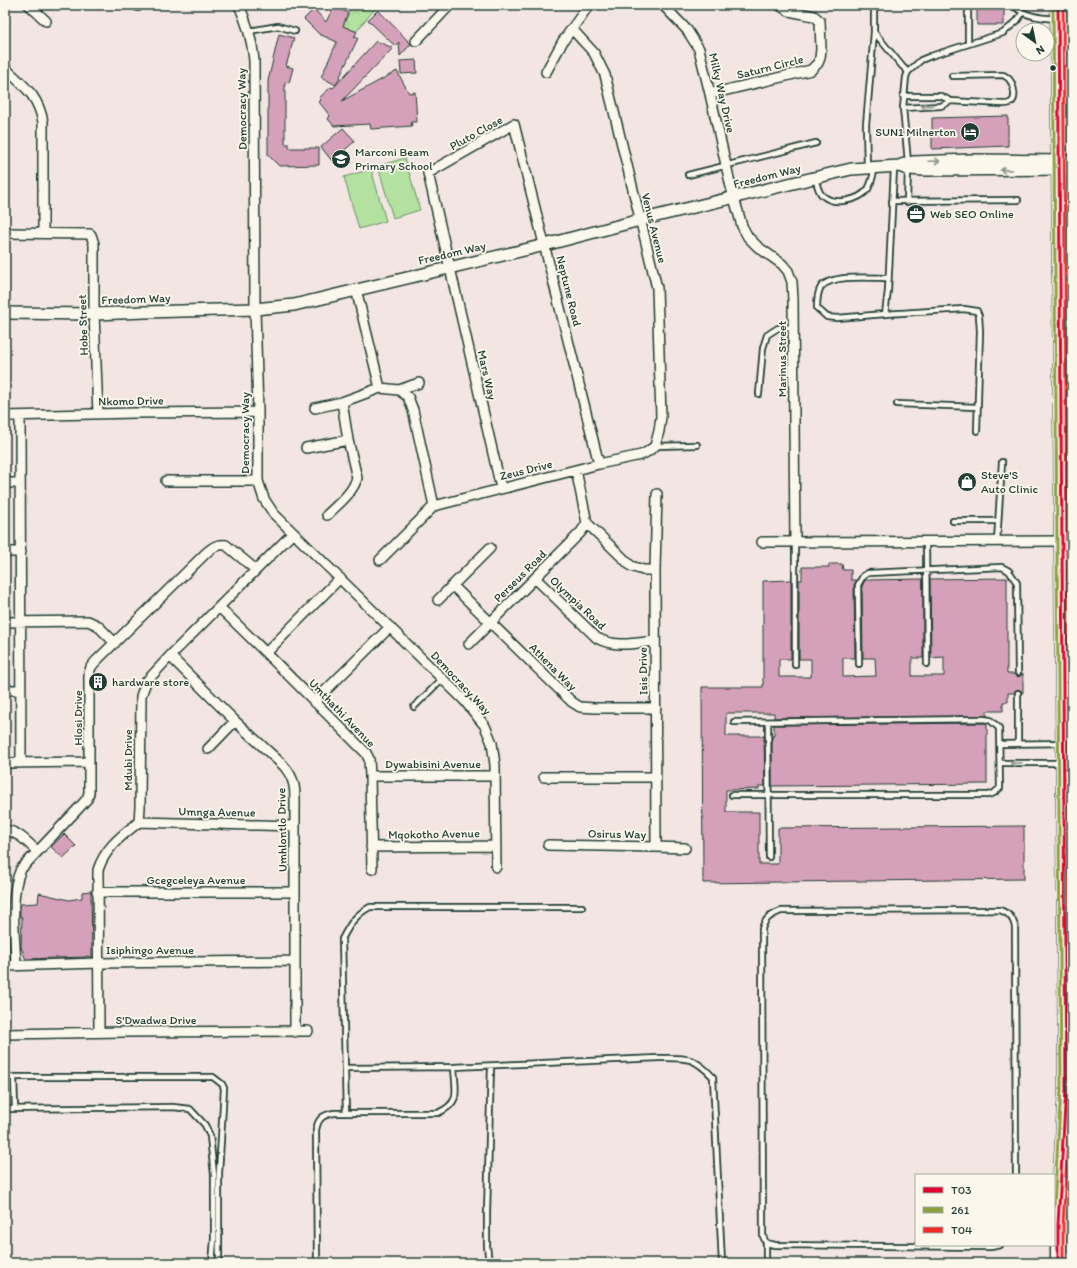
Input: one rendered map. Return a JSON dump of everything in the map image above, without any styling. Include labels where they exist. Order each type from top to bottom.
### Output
[{"type":"main road","points":[[1058,5],[1065,165],[1066,305],[1061,541],[1068,763],[1066,1089],[1058,1224],[1058,1263]]},
{"type":"street","points":[[31,7],[43,5]]},
{"type":"street","name":"Democracy Way","points":[[239,5],[252,40],[254,81],[255,309],[258,412],[258,481],[264,499],[269,507],[293,533],[464,700],[485,726],[492,742],[495,776],[496,867]]},
{"type":"street","points":[[546,72],[563,41],[589,5]]},
{"type":"street","name":"Milky Way Drive","points":[[663,5],[693,37],[699,50],[733,198]]},
{"type":"street","name":"Saturn Circle","points":[[710,94],[811,70],[818,63],[821,49],[820,21],[814,16],[789,11],[779,5]]},
{"type":"street","points":[[31,7],[46,21]]},
{"type":"street","points":[[416,41],[443,7]]},
{"type":"street","name":"Venus Avenue","points":[[572,29],[594,53],[605,75],[658,298],[660,417],[659,431],[655,446]]},
{"type":"street","points":[[5,68],[38,102],[44,122],[43,233],[5,233]]},
{"type":"street","name":"Neptune Road","points":[[514,124],[599,464]]},
{"type":"street","name":"Pluto Close","points":[[450,267],[428,173],[514,124]]},
{"type":"street","name":"Freedom Way","points":[[5,314],[94,314],[255,309],[294,305],[545,245],[640,220],[851,169],[902,166],[932,170],[1065,165]]},
{"type":"street","name":"Marinus Street","points":[[733,198],[742,226],[748,237],[758,247],[782,264],[788,271],[792,282],[794,328],[795,542]]},
{"type":"street","name":"Hobe Street","points":[[43,233],[90,234],[94,244],[94,314],[98,414]]},
{"type":"street","name":"Mars Way","points":[[450,267],[501,488]]},
{"type":"street","points":[[356,289],[380,388]]},
{"type":"street","points":[[315,408],[342,402],[380,388],[399,390],[419,383]]},
{"type":"street","points":[[399,390],[408,397],[413,410],[434,506]]},
{"type":"street","points":[[328,515],[348,495],[357,478],[348,440],[342,402]]},
{"type":"street","name":"Nkomo Drive","points":[[5,416],[258,412]]},
{"type":"street","points":[[20,416],[21,762]]},
{"type":"street","points":[[306,448],[348,440]]},
{"type":"street","name":"Zeus Drive","points":[[380,560],[434,506],[501,488],[641,455],[655,446]]},
{"type":"street","points":[[576,470],[587,523],[631,566],[643,570],[655,570]]},
{"type":"street","points":[[166,481],[258,481]]},
{"type":"street","points":[[5,483],[20,483]]},
{"type":"street","name":"Isis Drive","points":[[656,847],[655,570],[657,494]]},
{"type":"street","name":"Perseus Road","points":[[469,644],[585,527],[587,523]]},
{"type":"street","name":"Mdubi Drive","points":[[139,822],[140,696],[146,682],[293,533]]},
{"type":"street","points":[[762,542],[1061,541]]},
{"type":"street","name":"Hlosi Drive","points":[[16,966],[9,900],[16,879],[21,869],[36,851],[76,811],[89,793],[89,674],[91,667],[214,546],[221,544],[226,545],[256,570]]},
{"type":"street","points":[[438,600],[490,548]]},
{"type":"street","points":[[5,552],[21,552]]},
{"type":"street","points":[[267,652],[340,578]]},
{"type":"street","name":"Olympia Road","points":[[535,578],[597,638],[605,642],[616,644],[655,640]]},
{"type":"street","name":"Athena Way","points":[[453,586],[572,702],[580,707],[656,708]]},
{"type":"street","name":"Umthathi Avenue","points":[[219,607],[267,652],[314,702],[366,753],[369,760],[370,776],[372,869]]},
{"type":"street","points":[[5,622],[88,621],[97,625],[115,643]]},
{"type":"street","points":[[314,702],[390,627]]},
{"type":"street","name":"Umhlontlo Drive","points":[[170,656],[235,721],[290,772],[294,788],[295,826],[295,1032]]},
{"type":"street","points":[[5,690],[21,690]]},
{"type":"street","points":[[208,749],[235,721]]},
{"type":"street","points":[[5,763],[90,762]]},
{"type":"street","name":"Dywabisini Avenue","points":[[370,776],[495,776]]},
{"type":"street","points":[[544,777],[655,777]]},
{"type":"street","points":[[99,1032],[98,870],[102,859],[109,849],[119,838],[139,822]]},
{"type":"street","name":"Umnga Avenue","points":[[139,822],[295,826]]},
{"type":"street","points":[[5,830],[12,831],[19,835],[36,851]]},
{"type":"street","name":"Osirus Way","points":[[548,845],[686,848]]},
{"type":"street","name":"Mqokotho Avenue","points":[[371,847],[496,846]]},
{"type":"street","name":"Gcegceleya Avenue","points":[[97,892],[295,892]]},
{"type":"street","name":"Isiphingo Avenue","points":[[5,966],[99,963],[295,961]]},
{"type":"street","name":"S'Dwadwa Drive","points":[[5,1034],[99,1032],[308,1032]]},
{"type":"lane","points":[[815,178],[821,195],[830,200],[842,201],[856,198],[869,188],[871,167],[866,125],[874,32],[874,5]]},
{"type":"lane","points":[[968,5],[968,44]]},
{"type":"lane","points":[[1014,5],[1023,12],[1040,17],[1058,19]]},
{"type":"lane","points":[[907,202],[902,166],[903,108],[908,72],[921,60],[1003,33],[1010,29],[1018,21],[1023,12]]},
{"type":"lane","points":[[249,31],[278,26],[295,31]]},
{"type":"lane","points":[[874,32],[908,72]]},
{"type":"lane","points":[[904,96],[941,96],[951,101],[1003,104],[1010,103],[1014,99],[1014,92],[1011,83],[1008,78],[1003,75],[952,76]]},
{"type":"lane","points":[[903,108],[941,106],[951,101]]},
{"type":"lane","points":[[688,175],[816,143]]},
{"type":"lane","points":[[885,314],[892,201],[902,166]]},
{"type":"lane","points":[[892,201],[1018,200]]},
{"type":"lane","points":[[888,278],[840,279],[830,281],[821,287],[817,297],[817,308],[827,317],[837,318],[964,309],[977,311],[980,321],[977,431]]},
{"type":"lane","points":[[759,394],[763,348],[767,335],[778,328],[794,328]]},
{"type":"lane","points":[[897,404],[977,407]]},
{"type":"lane","name":"Zeus Drive","points":[[655,446],[697,445]]},
{"type":"lane","points":[[997,542],[997,521],[1002,462]]},
{"type":"lane","points":[[953,521],[997,521]]},
{"type":"lane","points":[[795,542],[795,665]]},
{"type":"lane","points":[[926,542],[927,664]]},
{"type":"lane","points":[[859,664],[858,586],[863,576],[868,573],[1002,568],[1009,571],[1017,583],[1018,674]]},
{"type":"lane","points":[[414,707],[442,679]]},
{"type":"lane","points":[[1018,693],[1018,744]]},
{"type":"lane","points":[[732,795],[988,795],[994,793],[1000,788],[1000,728],[990,720],[983,718],[734,722]]},
{"type":"lane","points":[[768,722],[769,857]]},
{"type":"lane","points":[[1000,744],[1067,743]]},
{"type":"lane","points":[[1000,763],[1068,763]]},
{"type":"lane","points":[[346,1113],[342,939],[349,925],[360,913],[370,907],[582,907]]},
{"type":"lane","points":[[766,1263],[766,1243],[763,1236],[762,929],[764,921],[772,914],[781,911],[1000,910],[1007,913],[1013,919],[1015,928],[1016,1174]]},
{"type":"lane","points":[[346,1068],[491,1066],[687,1058],[702,1066],[713,1077],[722,1263]]},
{"type":"lane","points":[[490,1263],[487,1246],[487,1212],[491,1066]]},
{"type":"lane","points":[[317,1263],[317,1121],[327,1114],[438,1113],[453,1104],[455,1098],[454,1067]]},
{"type":"lane","points":[[5,1079],[14,1077],[206,1077],[217,1080],[224,1088],[219,1174],[219,1263]]},
{"type":"lane","points":[[14,1077],[15,1108]]},
{"type":"lane","points":[[5,1109],[173,1107],[190,1109],[205,1125],[210,1136],[214,1175],[214,1239],[212,1263]]},
{"type":"lane","points":[[766,1243],[775,1245],[996,1246]]},
{"type":"green space","points":[[352,5],[377,6],[356,32],[343,26]]},
{"type":"green space","points":[[405,158],[420,210],[393,218],[378,166]]},
{"type":"green space","points":[[371,169],[386,221],[359,229],[344,177]]},
{"type":"building","points":[[977,5],[1004,5],[1004,25],[977,25]]},
{"type":"building","points":[[334,6],[348,13],[343,26],[357,32],[354,37],[358,38],[336,85],[321,77],[337,42],[319,34],[304,19],[314,9],[326,22]]},
{"type":"building","points":[[378,10],[411,44],[400,56],[399,42],[395,46],[368,20]]},
{"type":"building","points":[[279,34],[294,38],[286,66],[293,68],[289,83],[285,82],[285,144],[289,144],[289,148],[319,148],[319,165],[279,166],[268,155],[268,81]]},
{"type":"building","points":[[376,41],[393,48],[342,101],[397,71],[409,93],[415,92],[417,122],[411,122],[412,126],[371,129],[370,124],[334,126],[328,119],[330,116],[319,102],[321,100],[319,98],[331,87],[333,88]]},
{"type":"building","points":[[416,60],[417,73],[401,74],[400,61]]},
{"type":"building","name":"SUN1 Milnerton","points":[[1008,116],[1008,146],[932,149],[932,118]]},
{"type":"building","points":[[343,128],[355,141],[332,161],[321,147]]},
{"type":"building","points":[[829,564],[842,564],[843,570],[851,570],[851,580],[857,580],[854,585],[855,658],[843,658],[843,677],[876,676],[875,658],[863,658],[862,586],[865,580],[923,579],[923,658],[912,658],[912,676],[944,676],[944,657],[931,658],[930,579],[1007,578],[1007,674],[1014,674],[1018,677],[1023,673],[1023,693],[1018,689],[1014,693],[1008,693],[1008,702],[1003,702],[1003,711],[987,711],[987,716],[774,718],[774,713],[726,713],[726,736],[764,736],[765,786],[759,786],[759,789],[726,790],[726,812],[759,812],[759,864],[778,864],[778,828],[1024,826],[1024,879],[703,883],[702,687],[763,687],[763,581],[791,580],[791,659],[779,659],[779,677],[811,677],[811,659],[799,659],[799,580],[802,580],[802,567],[829,567]]},
{"type":"building","points":[[987,723],[987,784],[772,786],[772,736],[774,736],[774,725]]},
{"type":"building","points":[[64,834],[76,846],[63,858],[51,847]]},
{"type":"building","points":[[91,891],[92,957],[25,958],[21,947],[22,917],[20,917],[20,904],[38,903],[39,893],[69,900],[82,898],[82,892]]},
{"type":"transit line","name":"261","points":[[1053,5],[1061,1089],[1055,1190]]},
{"type":"transit line","name":"T03","points":[[1058,5],[1066,1089],[1058,1224],[1058,1263]]},
{"type":"transit line","name":"T04","points":[[1063,5],[1071,1089],[1063,1224],[1063,1263]]},
{"type":"place","name":"SUN1 Milnerton","points":[[970,132]]},
{"type":"place","name":"Marconi Beam Primary School","points":[[341,159]]},
{"type":"place","name":"Web SEO Online","points":[[916,214]]},
{"type":"place","name":"Steve'S Auto Clinic","points":[[967,482]]},
{"type":"place","name":"hardware store","points":[[98,682]]}]
